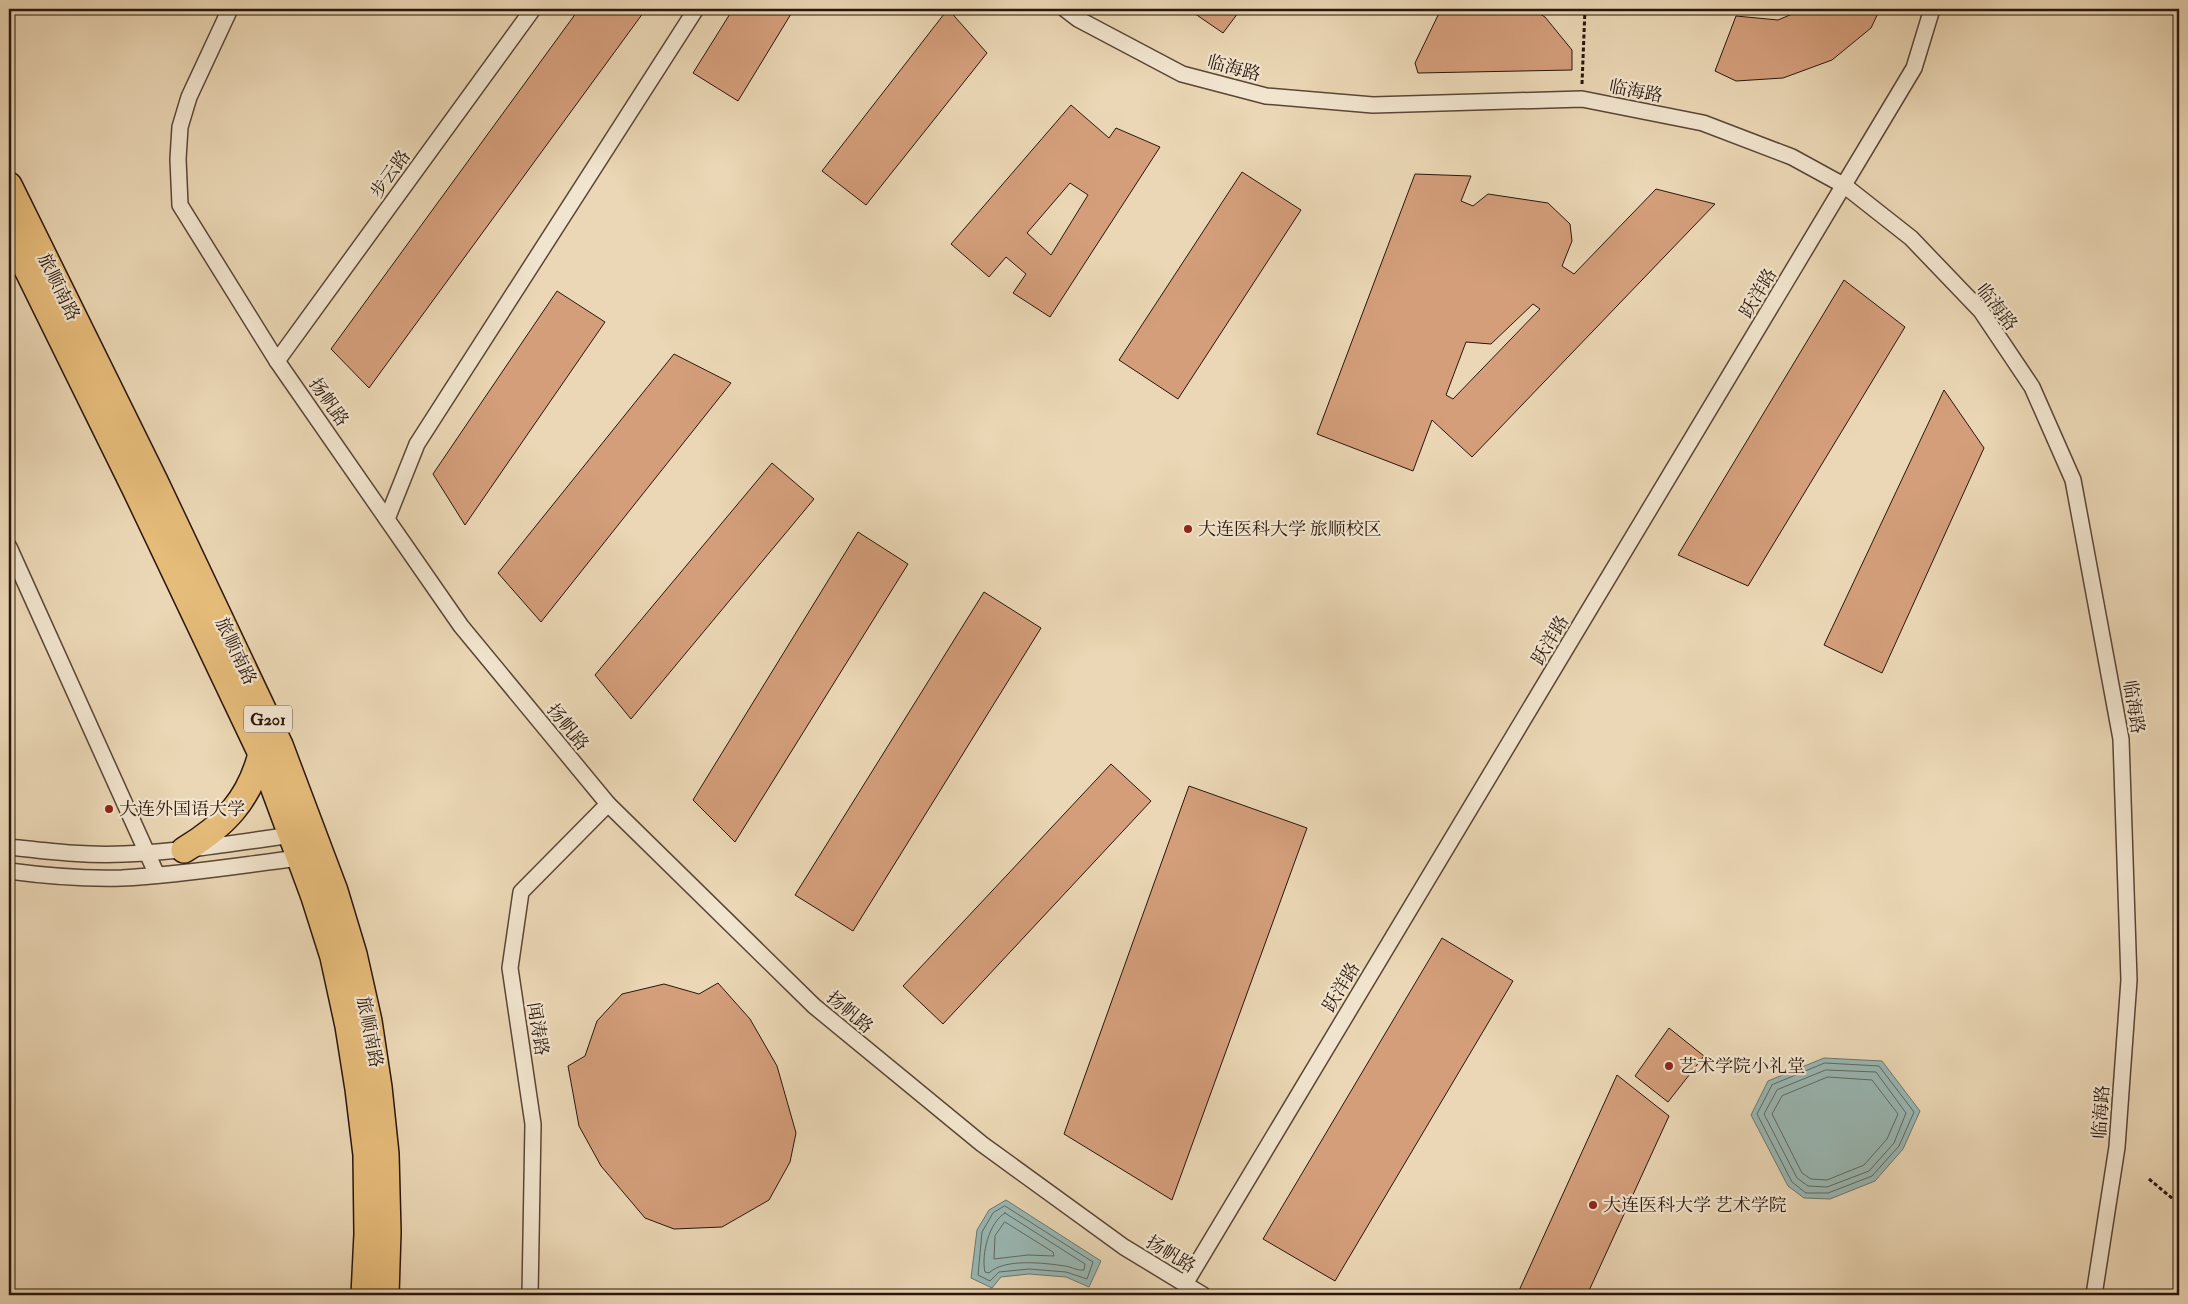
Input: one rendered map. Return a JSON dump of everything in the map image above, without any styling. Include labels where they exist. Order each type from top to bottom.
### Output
[{"type":"highway","name":"旅顺南路","points":[[9,184],[155,481],[280,745],[301,841],[333,957],[348,1026],[358,1089],[366,1155],[367,1234],[364,1295]]},
{"type":"highway","name":"旅顺南路","points":[[9,232],[135,490],[301,841],[335,891],[354,954],[369,1021],[380,1087],[386,1154],[388,1212],[386,1295]]},
{"type":"highway","points":[[184,850],[207,836],[234,810],[245,796],[255,775],[261,754]]},
{"type":"street","name":"扬帆路","points":[[230,9],[189,97],[180,127],[178,159],[180,205],[277,360],[461,626],[608,804],[814,1006],[982,1144],[1124,1247],[1203,1295]]},
{"type":"street","name":"步云路","points":[[277,360],[533,9]]},
{"type":"street","points":[[387,519],[417,444],[696,9]]},
{"type":"street","name":"临海路","points":[[1065,9],[1082,14],[1182,74],[1266,96],[1373,105],[1582,99],[1703,123],[1792,157],[1845,186],[1911,238],[1981,311],[2032,387],[2073,480],[2121,739],[2129,980],[2117,1146],[2094,1295]]},
{"type":"street","name":"跃洋路","points":[[1185,1284],[1845,186],[1914,68],[1932,9]]},
{"type":"street","points":[[9,547],[157,875]]},
{"type":"street","name":"闻涛路","points":[[530,1295],[533,1124],[510,968],[521,892],[608,804]]},
{"type":"street","points":[[9,847],[62,852],[123,854],[301,841]]},
{"type":"street","points":[[9,871],[71,877],[122,878],[157,875],[301,841]]},
{"type":"path","points":[[1582,99],[1585,9]]},
{"type":"path","points":[[2149,1179],[2179,1204]]},
{"type":"water","points":[[1824,1058],[1882,1061],[1920,1111],[1903,1149],[1875,1181],[1830,1199],[1804,1198],[1788,1186],[1751,1115],[1768,1081]]},
{"type":"water","points":[[1006,1200],[1101,1261],[1089,1287],[1066,1277],[1029,1274],[1001,1277],[992,1288],[971,1278],[977,1230],[989,1210]]},
{"type":"building","points":[[579,9],[646,9],[369,388],[331,349]]},
{"type":"building","points":[[733,9],[794,9],[738,101],[693,73]]},
{"type":"building","points":[[948,9],[987,53],[866,205],[822,171]]},
{"type":"building","points":[[1188,9],[1241,9],[1223,33]]},
{"type":"building","points":[[1441,9],[1532,9],[1545,17],[1572,50],[1572,70],[1418,73],[1415,63]]},
{"type":"building","points":[[1804,9],[1880,9],[1871,28],[1832,60],[1783,78],[1736,81],[1715,71],[1736,16],[1778,20]]},
{"type":"building","points":[[1071,105],[1109,138],[1116,128],[1160,147],[1050,317],[1013,293],[1026,274],[1006,257],[989,277],[951,244]],"holes":[[[1070,183],[1088,195],[1051,255],[1027,233]]]},
{"type":"building","points":[[1242,172],[1301,210],[1178,399],[1119,360]]},
{"type":"building","points":[[1415,174],[1471,176],[1461,201],[1473,206],[1488,194],[1548,203],[1570,224],[1572,241],[1562,266],[1574,274],[1656,189],[1715,204],[1472,457],[1432,420],[1413,471],[1317,434]],"holes":[[[1533,304],[1540,309],[1453,399],[1446,395],[1466,342],[1491,344]]]},
{"type":"building","points":[[1844,280],[1905,327],[1748,586],[1678,555]]},
{"type":"building","points":[[557,291],[605,322],[465,525],[433,474]]},
{"type":"building","points":[[674,354],[731,383],[541,622],[498,573]]},
{"type":"building","points":[[1944,390],[1984,448],[1882,673],[1824,645]]},
{"type":"building","points":[[772,463],[814,499],[631,719],[595,675]]},
{"type":"building","points":[[858,532],[908,564],[735,842],[693,800]]},
{"type":"building","points":[[984,592],[1041,628],[853,931],[795,895]]},
{"type":"building","points":[[1111,764],[1151,801],[943,1024],[903,986]]},
{"type":"building","points":[[1189,786],[1307,828],[1172,1200],[1064,1134]]},
{"type":"building","points":[[1442,938],[1513,981],[1335,1281],[1263,1239]]},
{"type":"building","points":[[718,983],[750,1019],[777,1066],[796,1133],[790,1162],[769,1200],[722,1227],[674,1229],[645,1218],[601,1166],[579,1126],[568,1066],[585,1056],[597,1021],[622,994],[664,984],[699,994]]},
{"type":"building","name":"艺术学院小礼堂","points":[[1669,1028],[1704,1056],[1668,1102],[1635,1076]]},
{"type":"building","name":"大连医科大学 艺术学院","points":[[1617,1075],[1669,1116],[1587,1295],[1517,1295]]},
{"type":"place","name":"大连医科大学 旅顺校区","points":[[1188,529]]},
{"type":"place","name":"大连外国语大学","points":[[109,809]]},
{"type":"place","name":"艺术学院小礼堂","points":[[1669,1066]]},
{"type":"place","name":"大连医科大学 艺术学院","points":[[1593,1205]]}]
